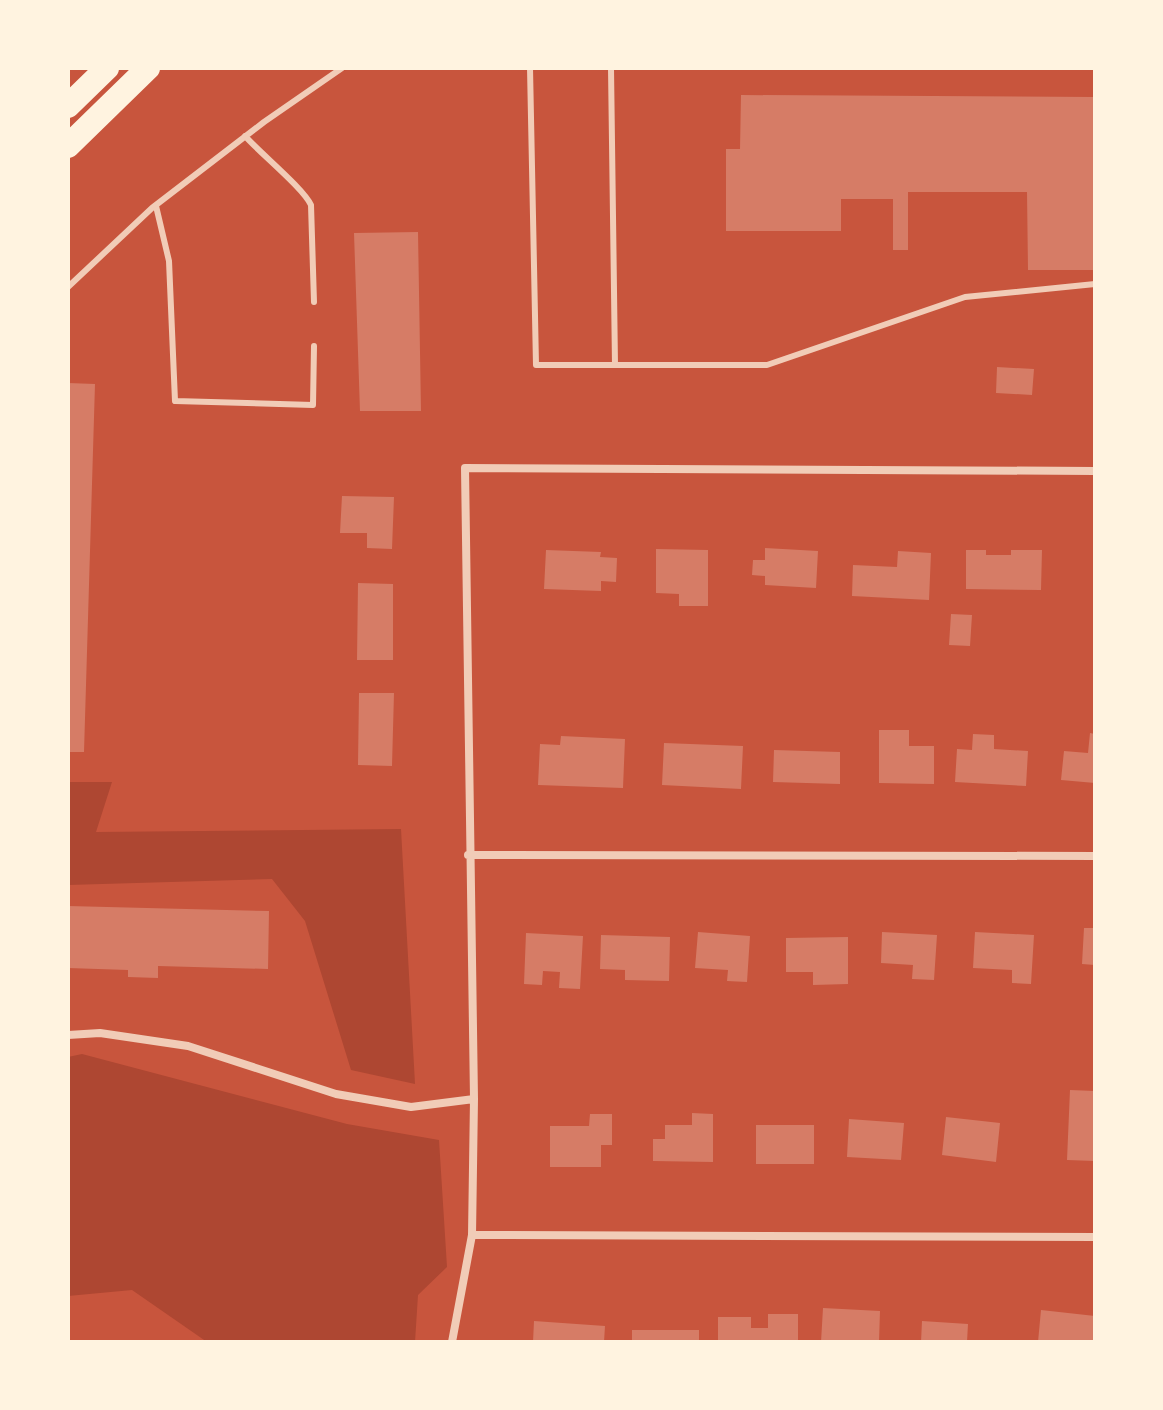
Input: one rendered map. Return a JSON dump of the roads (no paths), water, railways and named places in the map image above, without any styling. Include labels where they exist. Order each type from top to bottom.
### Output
[{"type":"highway","points":[[68,106],[107,68]]},
{"type":"highway","points":[[68,146],[148,68]]},
{"type":"street","points":[[452,1342],[472,1235],[474,1099],[468,855],[465,468],[1095,471]]},
{"type":"street","points":[[468,855],[1095,856]]},
{"type":"street","points":[[68,1035],[100,1033],[188,1046],[336,1094],[411,1107],[474,1099]]},
{"type":"street","points":[[472,1235],[1095,1237]]},
{"type":"lane","points":[[68,287],[156,206],[245,136],[342,68]]},
{"type":"lane","points":[[530,68],[536,365],[767,365],[965,297],[1095,284]]},
{"type":"lane","points":[[611,68],[615,365]]},
{"type":"lane","points":[[245,136],[270,164],[307,195],[311,205],[314,302]]},
{"type":"lane","points":[[156,206],[169,261],[175,401],[313,405],[314,346]]}]
